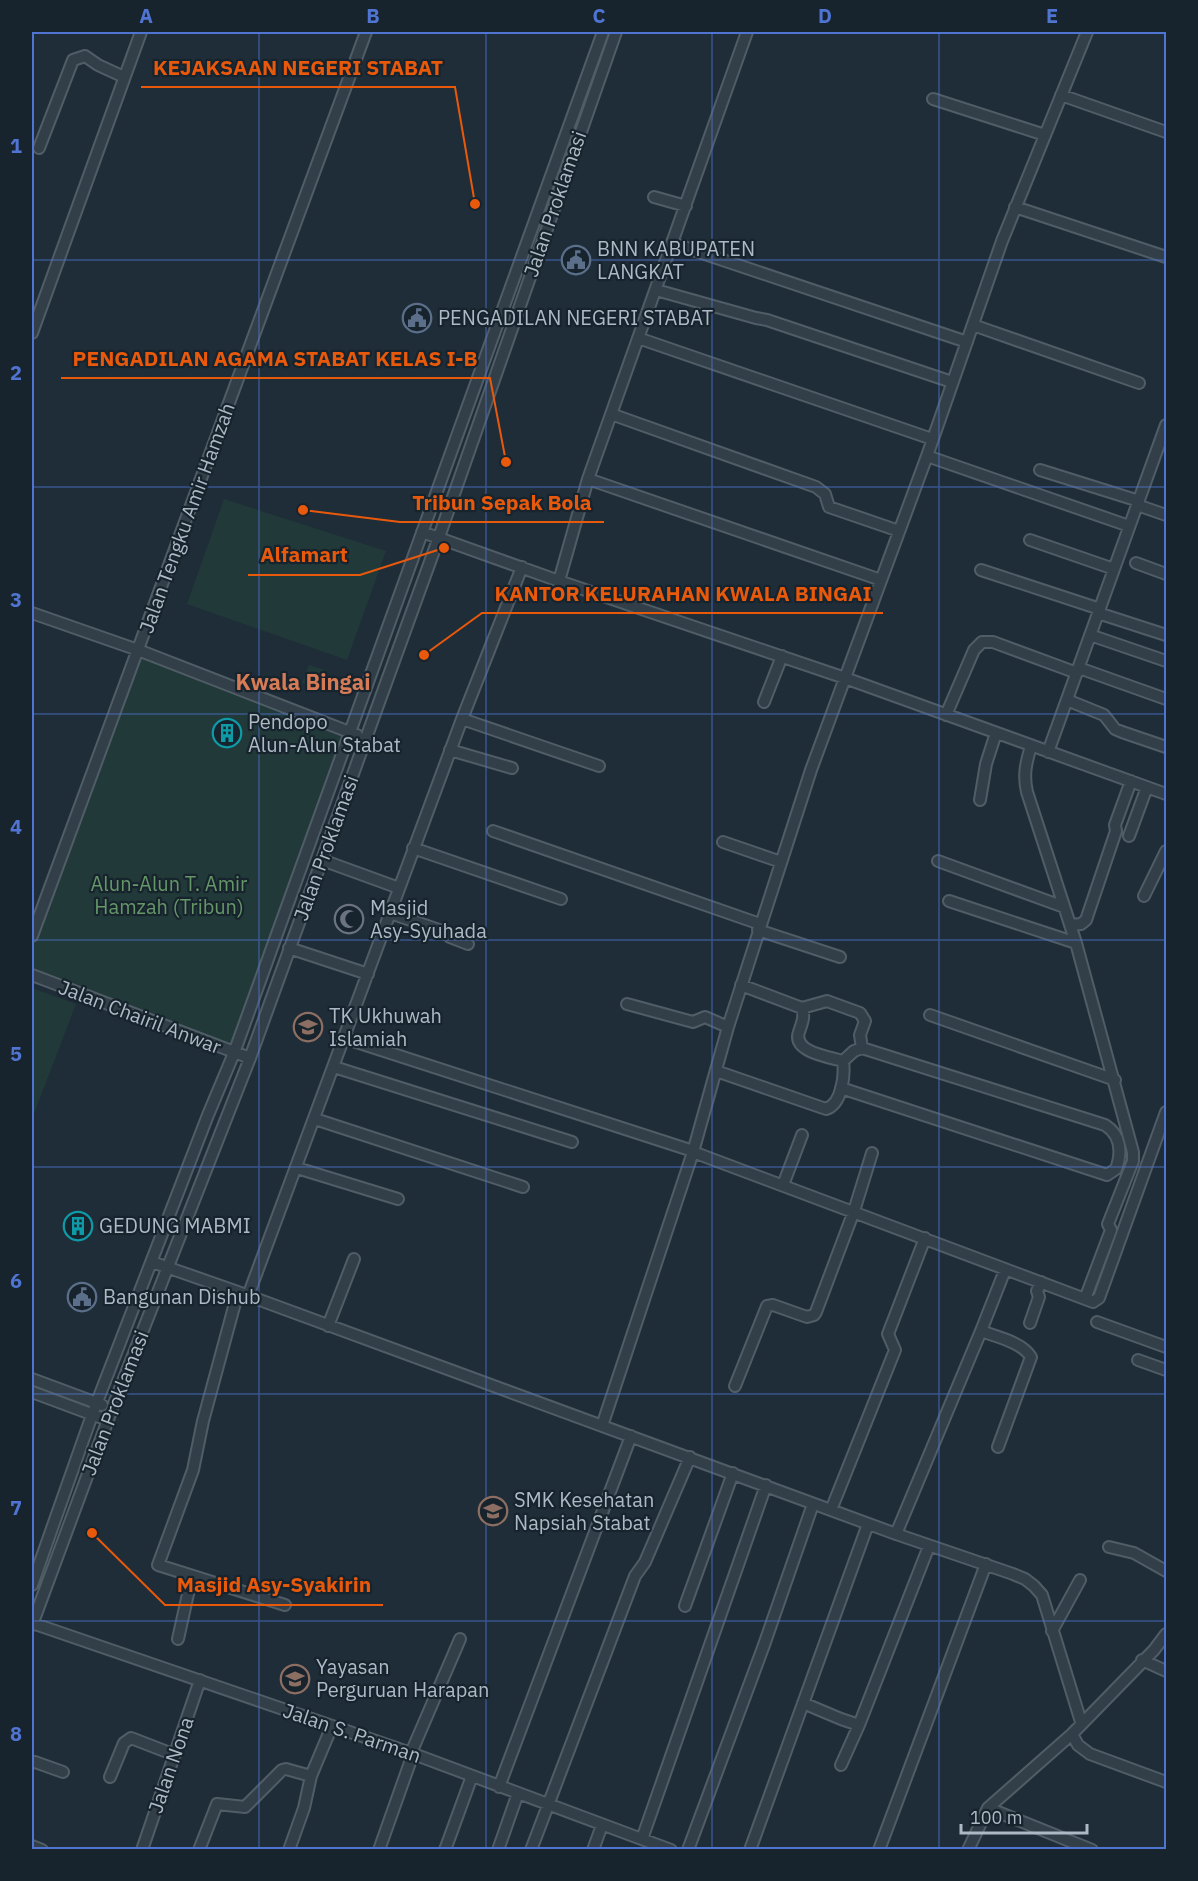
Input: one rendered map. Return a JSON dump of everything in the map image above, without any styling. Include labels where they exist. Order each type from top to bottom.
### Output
[{"type":"street","points":[[32,333],[141,32]]},
{"type":"street","name":"Jalan Tengku Amir Hamzah","points":[[32,936],[366,32]]},
{"type":"street","name":"Jalan Proklamasi","points":[[32,1585],[92,1415],[234,1053],[603,32]]},
{"type":"street","name":"Jalan Proklamasi","points":[[32,1624],[112,1409],[250,1058],[439,537],[616,32]]},
{"type":"street","points":[[559,581],[588,479],[747,32]]},
{"type":"street","points":[[602,1426],[693,1152],[728,1027],[811,770],[1016,207],[1087,32]]},
{"type":"street","points":[[39,148],[73,60],[85,56],[124,77]]},
{"type":"street","points":[[1061,95],[1167,132]]},
{"type":"street","points":[[933,99],[1045,135]]},
{"type":"street","points":[[654,197],[686,206]]},
{"type":"street","points":[[1016,207],[1167,257]]},
{"type":"street","points":[[672,243],[967,342]]},
{"type":"street","points":[[525,248],[539,251]]},
{"type":"street","points":[[656,290],[767,320],[952,382]]},
{"type":"street","points":[[973,325],[1139,383]]},
{"type":"street","points":[[638,338],[932,439]]},
{"type":"street","points":[[611,414],[816,487],[825,494],[829,507],[899,531]]},
{"type":"street","points":[[1048,753],[1090,635],[1095,609],[1124,524],[1166,429]]},
{"type":"street","points":[[927,456],[1124,524]]},
{"type":"street","points":[[1040,470],[1134,500],[1167,515]]},
{"type":"street","points":[[588,479],[881,580]]},
{"type":"street","points":[[422,532],[845,678],[1167,794]]},
{"type":"street","points":[[1030,540],[1109,568]]},
{"type":"street","points":[[1137,563],[1167,574]]},
{"type":"street","points":[[285,1605],[158,1565],[193,1470],[203,1421],[243,1294],[297,1168],[413,848],[522,567]]},
{"type":"street","points":[[981,570],[1167,635]]},
{"type":"street","points":[[32,613],[138,650],[366,737]]},
{"type":"street","points":[[1090,635],[1167,662]]},
{"type":"street","points":[[946,715],[974,650],[982,642],[993,642],[1167,699]]},
{"type":"street","points":[[764,702],[782,656]]},
{"type":"street","points":[[1067,700],[1104,715],[1115,729],[1167,747]]},
{"type":"street","points":[[462,719],[599,766]]},
{"type":"street","points":[[980,800],[986,764],[996,733]]},
{"type":"street","points":[[1031,746],[1024,777],[1064,907],[1075,925],[1076,944],[1131,1138],[1133,1161],[1108,1224],[1111,1230],[1088,1300]]},
{"type":"street","points":[[450,750],[512,768]]},
{"type":"street","points":[[1075,925],[1086,920],[1131,781]]},
{"type":"street","points":[[1129,836],[1147,787]]},
{"type":"street","points":[[493,831],[840,957]]},
{"type":"street","points":[[723,842],[781,862]]},
{"type":"street","points":[[413,848],[561,899]]},
{"type":"street","points":[[1144,896],[1167,851]]},
{"type":"street","points":[[321,860],[399,888]]},
{"type":"street","points":[[938,861],[1064,907]]},
{"type":"street","points":[[949,901],[1076,944]]},
{"type":"street","points":[[390,913],[445,932],[450,937],[468,944]]},
{"type":"street","points":[[289,948],[368,974]]},
{"type":"street","name":"Jalan Chairil Anwar","points":[[32,975],[250,1058]]},
{"type":"street","points":[[741,985],[802,1008],[827,1001],[860,1013],[865,1021],[860,1035],[862,1048]]},
{"type":"street","points":[[627,1004],[693,1022],[705,1017],[728,1027]]},
{"type":"street","points":[[802,1008],[804,1017],[798,1035],[800,1044],[808,1050],[843,1061]]},
{"type":"street","points":[[930,1015],[1115,1080]]},
{"type":"street","points":[[345,1038],[693,1152],[1088,1300],[1099,1298],[1167,1112]]},
{"type":"street","points":[[841,1088],[1107,1175],[1116,1169],[1121,1150],[1111,1129],[1105,1125],[862,1048],[854,1051],[843,1061]]},
{"type":"street","points":[[716,1071],[826,1109],[834,1105],[845,1077],[843,1061]]},
{"type":"street","points":[[334,1067],[572,1142]]},
{"type":"street","points":[[315,1119],[523,1187]]},
{"type":"street","points":[[783,1185],[802,1135]]},
{"type":"street","points":[[735,1386],[767,1306],[773,1305],[807,1317],[814,1315],[854,1211],[872,1152]]},
{"type":"street","points":[[297,1168],[398,1199]]},
{"type":"street","points":[[831,1510],[895,1350],[888,1334],[925,1238]]},
{"type":"street","points":[[328,1326],[354,1259]]},
{"type":"street","points":[[152,1262],[928,1546],[1025,1579],[1042,1595],[1082,1722]]},
{"type":"street","points":[[896,1534],[1005,1270]]},
{"type":"street","points":[[1030,1323],[1039,1297],[1037,1291],[1041,1282]]},
{"type":"street","points":[[1097,1322],[1167,1347]]},
{"type":"street","points":[[981,1331],[1020,1346],[1031,1357],[998,1447]]},
{"type":"street","points":[[1138,1360],[1167,1370]]},
{"type":"street","points":[[32,1379],[112,1409]]},
{"type":"street","points":[[32,1392],[108,1420]]},
{"type":"street","points":[[499,1787],[631,1436]]},
{"type":"street","points":[[531,1850],[635,1576],[645,1562],[690,1457]]},
{"type":"street","points":[[685,1606],[733,1473]]},
{"type":"street","points":[[642,1839],[766,1485]]},
{"type":"street","points":[[688,1850],[764,1645],[813,1504]]},
{"type":"street","points":[[750,1850],[868,1524]]},
{"type":"street","points":[[841,1765],[859,1725],[928,1546]]},
{"type":"street","points":[[1109,1546],[1134,1553],[1167,1571]]},
{"type":"street","points":[[879,1850],[917,1743],[986,1564]]},
{"type":"street","points":[[178,1639],[192,1576]]},
{"type":"street","points":[[1052,1631],[1080,1580]]},
{"type":"street","name":"Jalan S. Parman","points":[[32,1624],[412,1754],[666,1849]]},
{"type":"street","points":[[968,1850],[988,1809],[1072,1734],[1167,1634]]},
{"type":"street","points":[[379,1850],[412,1754],[460,1639]]},
{"type":"street","points":[[1142,1660],[1167,1671]]},
{"type":"street","name":"Jalan Nona","points":[[142,1850],[200,1680]]},
{"type":"street","points":[[803,1703],[859,1725]]},
{"type":"street","points":[[289,1850],[304,1808],[311,1776],[332,1726]]},
{"type":"street","points":[[1072,1734],[1078,1745],[1090,1754],[1167,1782]]},
{"type":"street","points":[[110,1776],[124,1743],[131,1738],[175,1755]]},
{"type":"street","points":[[35,1762],[63,1772]]},
{"type":"street","points":[[199,1850],[217,1804],[245,1807],[282,1770],[311,1776]]},
{"type":"street","points":[[445,1850],[472,1776]]},
{"type":"street","points":[[498,1850],[518,1793]]},
{"type":"street","points":[[988,1809],[1092,1850]]},
{"type":"street","points":[[593,1850],[602,1825]]},
{"type":"street","points":[[32,1846],[42,1850]]},
{"type":"green space","points":[[224,499],[386,551],[347,660],[187,604]]},
{"type":"green space","name":"Alun-Alun T. Amir Hamzah (Tribun)","points":[[139,653],[348,734],[235,1047],[32,968],[32,940]]},
{"type":"green space","points":[[309,665],[325,670],[318,689],[302,683]]},
{"type":"green space","points":[[32,988],[76,1004],[32,1119]]},
{"type":"place","name":"KEJAKSAAN NEGERI STABAT","points":[[475,204]]},
{"type":"place","name":"BNN KABUPATEN LANGKAT","points":[[576,260]]},
{"type":"place","name":"PENGADILAN NEGERI STABAT","points":[[417,318]]},
{"type":"place","name":"PENGADILAN AGAMA STABAT KELAS I-B","points":[[506,462]]},
{"type":"place","name":"Tribun Sepak Bola","points":[[303,510]]},
{"type":"place","name":"Alfamart","points":[[444,548]]},
{"type":"place","name":"KANTOR KELURAHAN KWALA BINGAI","points":[[424,655]]},
{"type":"place","name":"Pendopo Alun-Alun Stabat","points":[[227,733]]},
{"type":"place","name":"Masjid Asy-Syuhada","points":[[349,919]]},
{"type":"place","name":"TK Ukhuwah Islamiah","points":[[308,1027]]},
{"type":"place","name":"GEDUNG MABMI","points":[[78,1226]]},
{"type":"place","name":"Bangunan Dishub","points":[[82,1297]]},
{"type":"place","name":"SMK Kesehatan Napsiah Stabat","points":[[493,1511]]},
{"type":"place","name":"Masjid Asy-Syakirin","points":[[92,1533]]},
{"type":"place","name":"Yayasan Perguruan Harapan","points":[[295,1679]]},
{"type":"district","name":"Kwala Bingai","points":[[303,682]]}]
